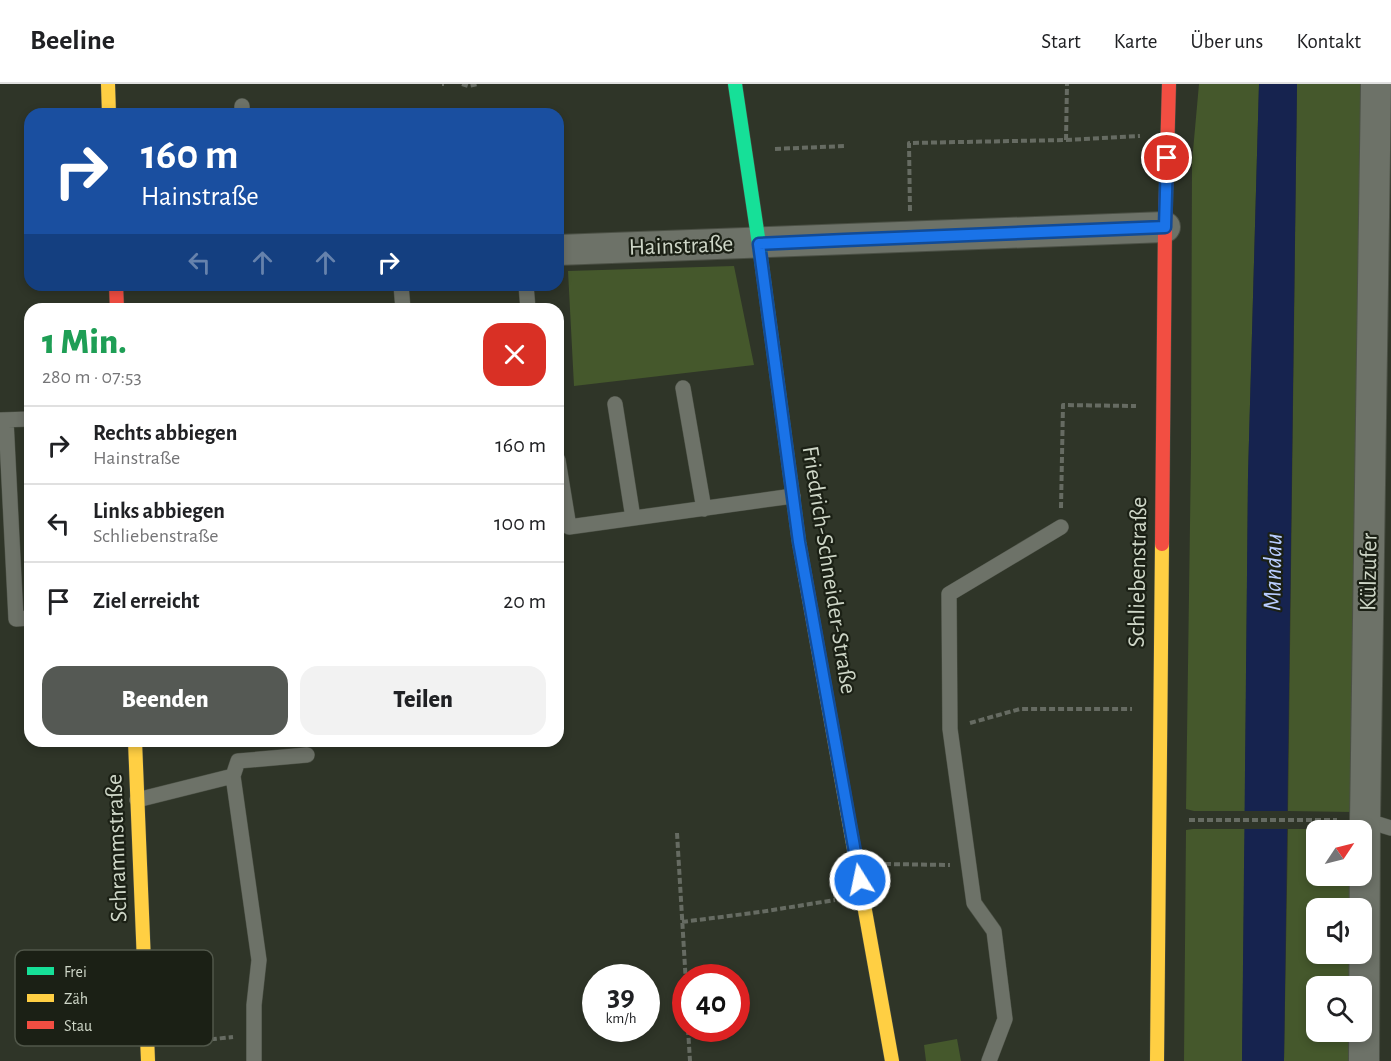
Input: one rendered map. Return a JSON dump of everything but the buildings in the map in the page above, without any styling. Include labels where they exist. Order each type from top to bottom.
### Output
[{"type":"street","points":[[108,84],[109,108]]},
{"type":"street","name":"Friedrich-Schneider-Straße","points":[[735,84],[799,542],[892,1061]]},
{"type":"street","name":"Schliebenstraße","points":[[1157,1061],[1159,710],[1169,84]]},
{"type":"street","name":"Külzufer","points":[[1366,820],[1376,84]]},
{"type":"street","name":"Hainstraße","points":[[564,250],[1165,227]]},
{"type":"street","name":"Schrammstraße","points":[[135,747],[144,950]]},
{"type":"street","name":"Külzufer","points":[[1364,1061],[1365,886]]},
{"type":"street","name":"Schrammstraße","points":[[148,1046],[148,1061]]},
{"type":"lane","points":[[683,388],[704,509]]},
{"type":"lane","points":[[615,404],[633,518]]},
{"type":"lane","points":[[24,419],[3,420],[16,619],[24,618]]},
{"type":"lane","points":[[564,497],[569,527],[793,496]]},
{"type":"lane","points":[[989,1061],[1005,1019],[994,931],[974,903],[950,729],[949,594],[1061,527]]},
{"type":"lane","points":[[255,1061],[254,1005],[259,960],[233,776],[238,761],[307,755]]},
{"type":"lane","points":[[137,800],[233,776]]},
{"type":"path","points":[[462,84],[468,86],[478,84]]},
{"type":"path","points":[[1066,140],[1067,84]]},
{"type":"path","points":[[910,238],[909,143],[1066,140],[1168,134]]},
{"type":"path","points":[[745,151],[846,146]]},
{"type":"path","points":[[1061,527],[1063,405],[1137,406]]},
{"type":"path","points":[[950,729],[1020,709],[1159,710]]},
{"type":"path","points":[[1203,820],[1306,822]]},
{"type":"path","points":[[677,834],[685,964]]},
{"type":"path","points":[[857,864],[969,865]]},
{"type":"path","points":[[682,922],[862,895]]},
{"type":"path","points":[[213,1040],[254,1036]]},
{"type":"path","points":[[689,1042],[690,1061]]},
{"type":"green space","points":[[1199,84],[1259,84],[1248,476],[1245,811],[1186,809],[1192,162]]},
{"type":"green space","points":[[1297,84],[1364,84],[1353,812],[1288,811]]},
{"type":"green space","points":[[734,266],[754,365],[574,386],[568,271]]},
{"type":"green space","points":[[1245,829],[1242,1061],[1184,1061],[1186,830]]},
{"type":"green space","points":[[1288,829],[1306,829],[1306,886],[1352,886],[1352,898],[1306,898],[1306,964],[1351,964],[1351,976],[1306,976],[1306,1042],[1350,1042],[1350,1061],[1284,1061]]},
{"type":"green space","points":[[957,1039],[961,1061],[926,1061],[924,1045]]},
{"type":"water","name":"Mandau","points":[[1259,84],[1297,84],[1284,1061],[1242,1061],[1248,476]]},
{"type":"pier","points":[[1242,811],[1291,811],[1291,829],[1242,829]]},
{"type":"traffic: fast","points":[[735,84],[805,576]]},
{"type":"traffic: slow","points":[[108,84],[109,108]]},
{"type":"traffic: slow","points":[[1157,1061],[1162,544]]},
{"type":"traffic: slow","points":[[805,576],[892,1061]]},
{"type":"traffic: slow","points":[[135,747],[143,950]]},
{"type":"traffic: slow","points":[[147,1046],[148,1061]]},
{"type":"traffic: jam","points":[[1162,544],[1165,227],[1169,84]]},
{"type":"traffic: jam","points":[[116,291],[117,303]]},
{"type":"route","points":[[860,880],[799,542],[759,244],[1165,227],[1167,158]]}]
